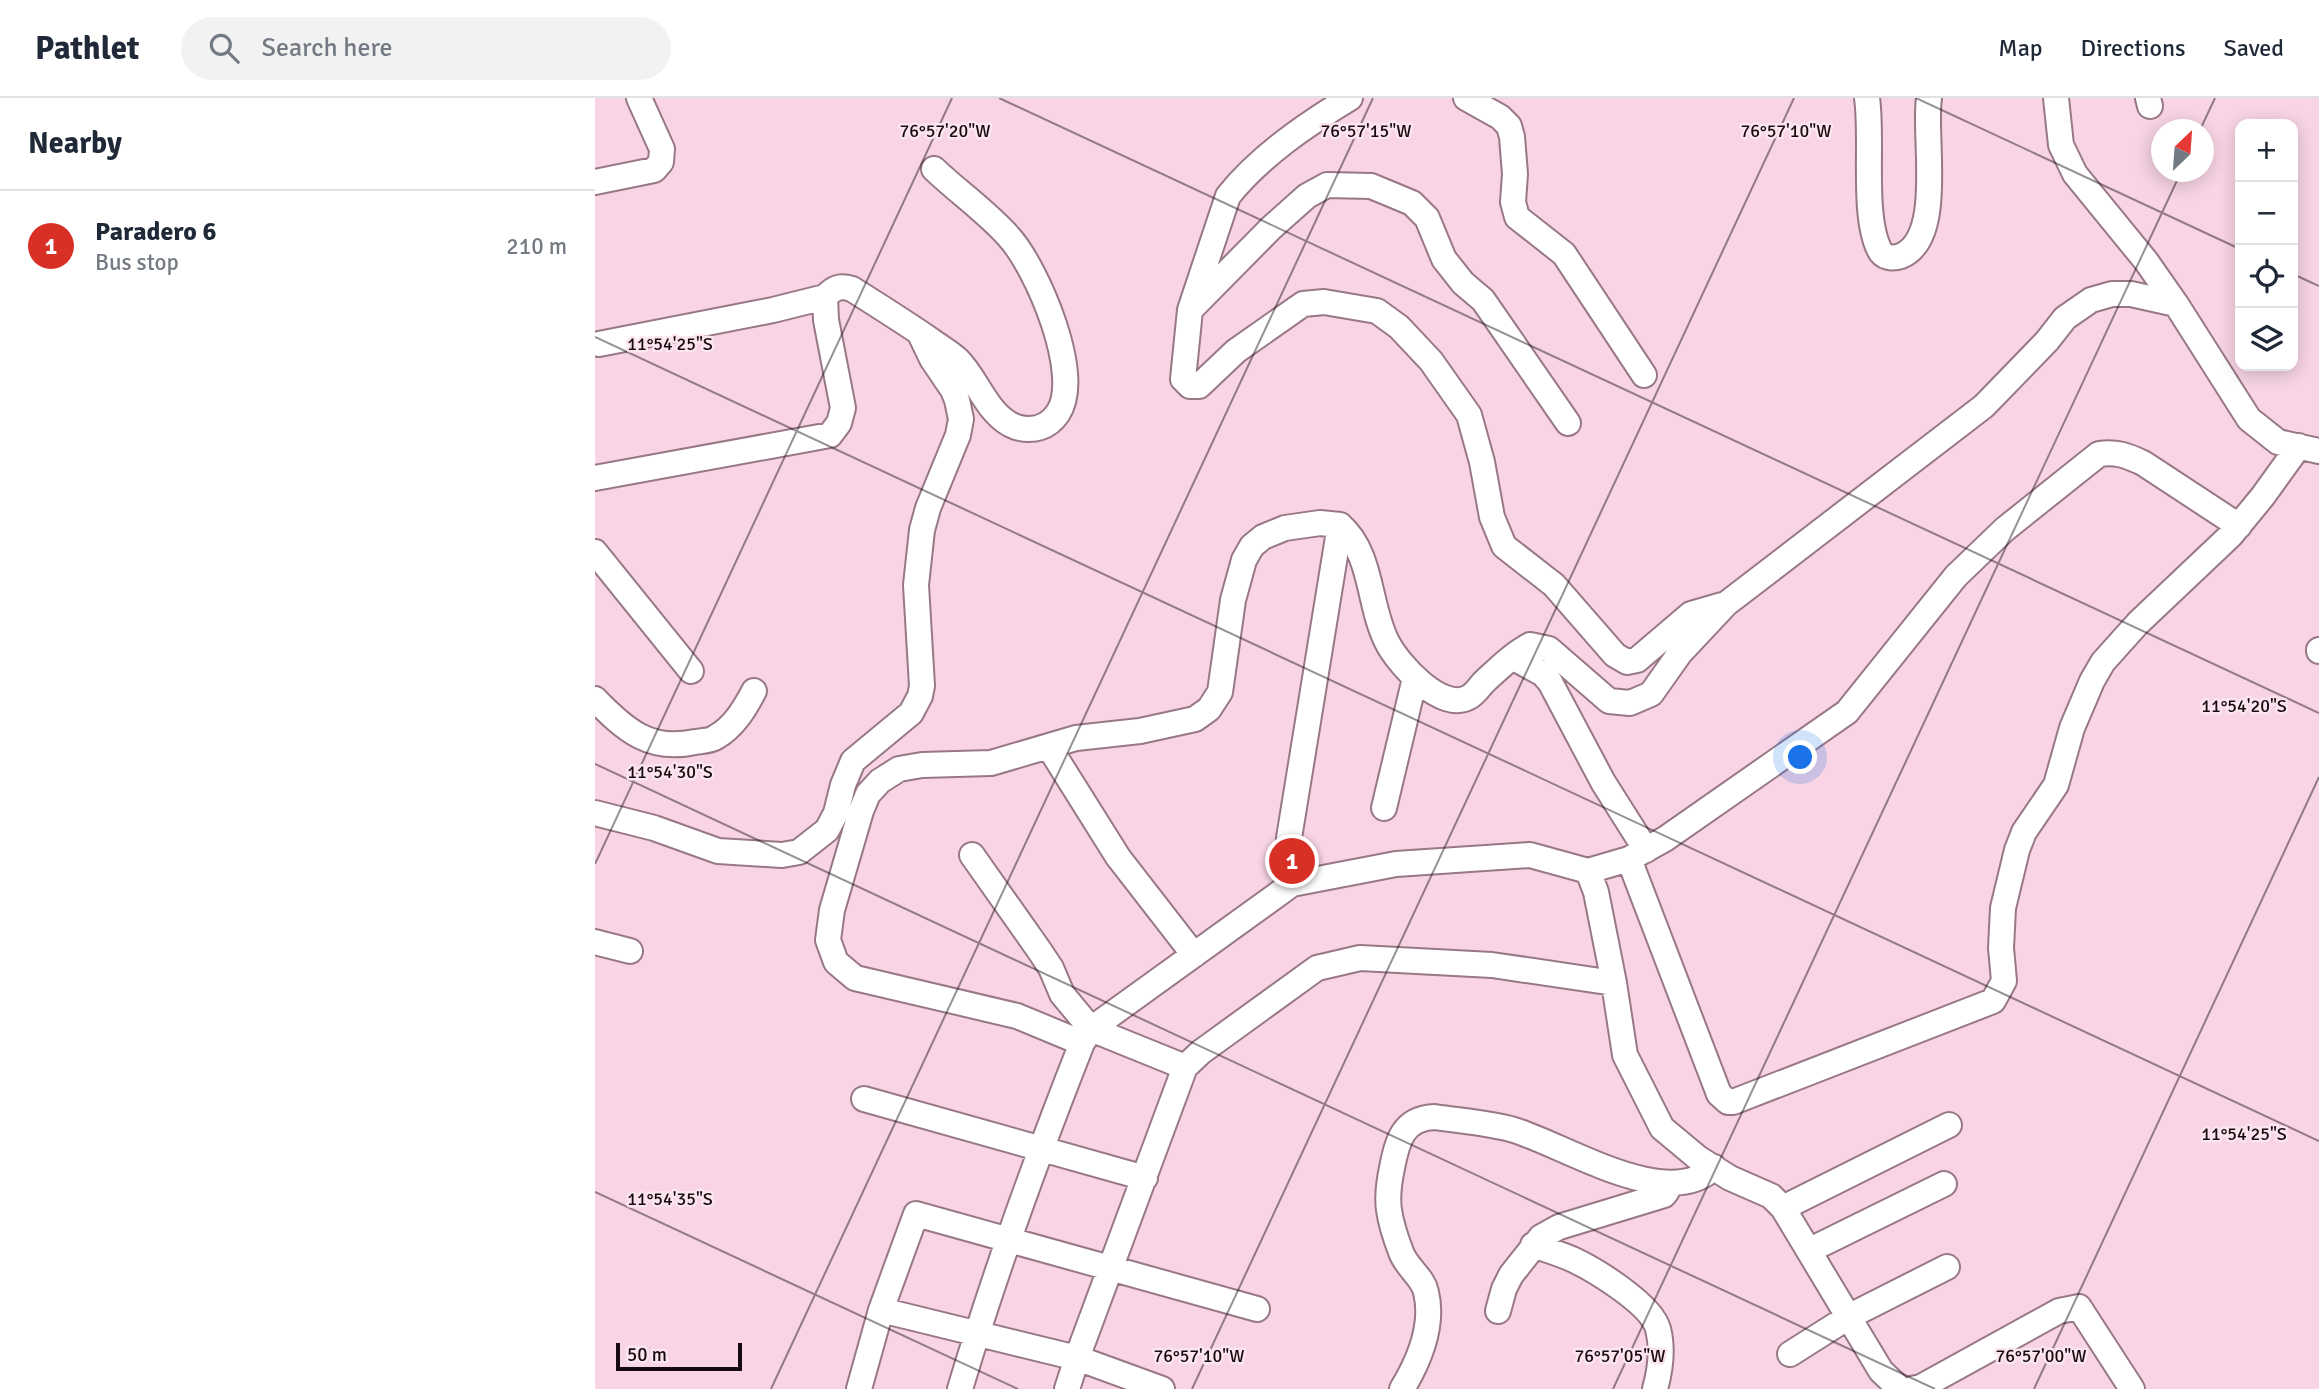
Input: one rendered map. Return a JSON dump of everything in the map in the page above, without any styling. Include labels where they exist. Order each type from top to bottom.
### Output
[{"type":"street","points":[[595,182],[654,170],[661,162],[662,149],[639,98]]},
{"type":"street","points":[[1350,98],[1278,149],[1241,181],[1229,196],[1190,310],[1183,379],[1190,386],[1199,386],[1236,351],[1303,304],[1324,302],[1377,311],[1399,327],[1431,361],[1469,415],[1482,462],[1492,517],[1504,546],[1554,586],[1615,655],[1627,662],[1637,660],[1691,614],[1726,604]]},
{"type":"street","points":[[1465,98],[1500,117],[1509,126],[1513,137],[1513,202],[1517,217],[1563,254],[1644,374]]},
{"type":"street","points":[[1867,98],[1871,217],[1879,250],[1892,258],[1903,255],[1915,246],[1920,239],[1927,214],[1929,98]]},
{"type":"street","points":[[2056,98],[2061,145],[2075,174],[2146,261],[2249,419],[2278,442],[2309,448]]},
{"type":"street","points":[[599,344],[772,310],[825,297],[834,288],[842,286],[852,289],[958,359],[1001,419],[1015,427],[1041,428],[1054,418],[1063,405],[1066,379],[1055,331],[1039,283],[1009,238],[934,169]]},
{"type":"street","points":[[1190,310],[1271,228],[1307,196],[1327,186],[1371,186],[1412,203],[1427,218],[1444,259],[1463,283],[1483,300],[1568,423]]},
{"type":"street","points":[[1185,1067],[1017,1016],[855,978],[836,962],[828,940],[832,910],[861,811],[869,794],[880,781],[899,769],[922,765],[991,763],[1076,738],[1140,731],[1195,719],[1209,709],[1220,691],[1233,600],[1244,560],[1252,546],[1263,537],[1285,528],[1320,523],[1340,525],[1357,543],[1387,642],[1415,677],[1443,699],[1469,698],[1512,657],[1529,645],[1540,645],[1549,649],[1609,701],[1630,703],[1650,694],[1680,653],[1726,604],[1984,406],[2047,341],[2065,318],[2091,300],[2112,294],[2131,294],[2176,304]]},
{"type":"street","points":[[595,478],[830,435],[839,423],[843,408],[826,320],[825,297]]},
{"type":"street","points":[[595,813],[655,828],[718,851],[782,855],[799,852],[827,830],[836,813],[853,761],[911,713],[920,696],[922,685],[916,585],[922,530],[932,497],[958,435],[961,419],[953,390],[932,359],[919,333]]},
{"type":"street","points":[[1512,657],[1543,674],[1550,682],[1603,782],[1638,854],[1719,1094],[1728,1102],[1733,1102],[1993,1001],[2004,981],[2001,928],[2007,888],[2017,850],[2024,832],[2056,785],[2072,727],[2092,681],[2103,662],[2138,623],[2239,526],[2309,448]]},
{"type":"street","points":[[960,1389],[1041,1147],[1087,1036],[1292,884],[1396,864],[1530,855],[1588,871],[1638,854],[1665,839],[1847,712],[1956,576],[2005,529],[2099,454],[2112,452],[2143,463],[2239,526]]},
{"type":"street","points":[[1292,884],[1289,838],[1340,525]]},
{"type":"street","points":[[595,552],[691,671]]},
{"type":"street","points":[[1384,808],[1415,677]]},
{"type":"street","points":[[595,699],[634,733],[657,745],[683,745],[715,738],[740,715],[754,691]]},
{"type":"street","points":[[1049,747],[1118,857],[1194,955]]},
{"type":"street","points":[[972,855],[1039,950],[1087,1036]]},
{"type":"street","points":[[1588,871],[1596,892],[1625,1055],[1662,1128],[1697,1158],[1771,1196],[1783,1208],[1881,1371],[1900,1389]]},
{"type":"street","points":[[595,942],[630,951]]},
{"type":"street","points":[[1067,1389],[1185,1067],[1201,1052],[1317,968],[1360,958],[1492,965],[1614,982]]},
{"type":"street","points":[[864,1099],[1145,1178]]},
{"type":"street","points":[[1402,1389],[1419,1358],[1427,1314],[1426,1291],[1401,1253],[1389,1210],[1389,1185],[1396,1146],[1409,1125],[1426,1117],[1435,1117],[1503,1128],[1530,1136],[1590,1162],[1666,1184],[1695,1181],[1714,1167]]},
{"type":"street","points":[[1783,1208],[1949,1125]]},
{"type":"street","points":[[1498,1311],[1511,1275],[1541,1237],[1559,1227],[1664,1195],[1667,1191],[1666,1184]]},
{"type":"street","points":[[1810,1250],[1944,1184]]},
{"type":"street","points":[[859,1389],[881,1310],[916,1214],[1257,1310]]},
{"type":"street","points":[[1533,1245],[1583,1265],[1648,1311],[1658,1328],[1660,1348],[1659,1374],[1655,1389]]},
{"type":"street","points":[[1790,1354],[1850,1316],[1947,1267]]},
{"type":"street","points":[[1912,1389],[1921,1387],[2059,1311],[2079,1307],[2133,1389]]},
{"type":"street","points":[[881,1310],[1077,1359],[1162,1389]]},
{"type":"place","name":"Paradero 6","points":[[1292,861]]}]
